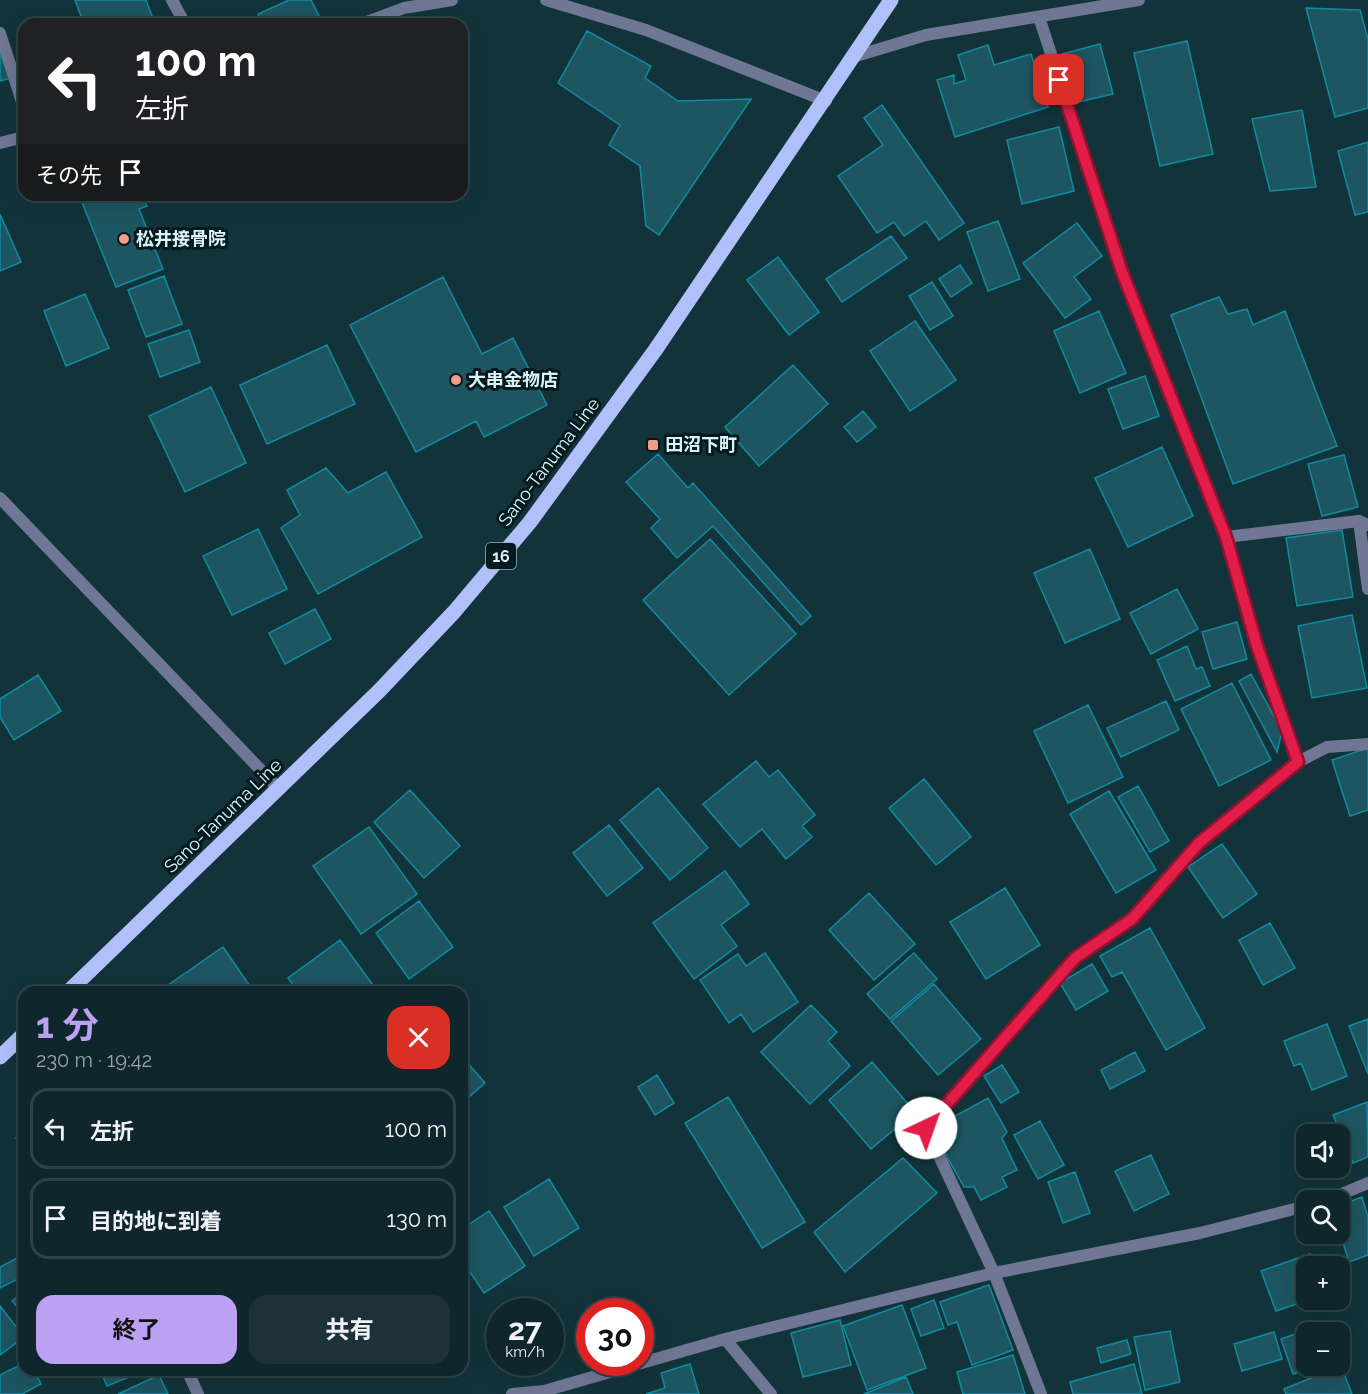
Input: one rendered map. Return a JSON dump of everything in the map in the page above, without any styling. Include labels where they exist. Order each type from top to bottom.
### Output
[{"type":"main road","name":"Sano-Tanuma Line","points":[[74,986],[379,691],[454,612],[530,522],[650,358],[826,101],[891,0]]},
{"type":"main road","points":[[0,1057],[18,1040]]},
{"type":"street","points":[[172,0],[182,18]]},
{"type":"street","points":[[377,18],[404,8],[452,0]]},
{"type":"street","points":[[546,0],[646,30],[826,101]]},
{"type":"street","points":[[856,56],[926,36],[1139,0]]},
{"type":"street","points":[[1039,17],[1122,272],[1226,537],[1257,646],[1298,762]]},
{"type":"street","points":[[0,33],[18,89]]},
{"type":"street","points":[[0,143],[18,138]]},
{"type":"street","points":[[0,498],[279,789]]},
{"type":"street","points":[[1226,537],[1364,523],[1368,589]]},
{"type":"street","points":[[1041,1394],[994,1273],[926,1128],[1075,958],[1132,919],[1199,843],[1298,762],[1328,747],[1368,744]]},
{"type":"street","points":[[1350,1190],[1368,1183]]},
{"type":"street","points":[[512,1394],[544,1391],[725,1339],[994,1273],[1200,1233],[1296,1209]]},
{"type":"street","points":[[725,1339],[771,1394]]},
{"type":"street","points":[[190,1376],[198,1394]]},
{"type":"building","points":[[75,0],[146,0],[153,18],[82,18]]},
{"type":"building","points":[[289,0],[311,0],[319,16],[315,18],[260,18],[258,14]]},
{"type":"building","points":[[1306,8],[1360,10],[1368,39],[1368,108],[1335,117]]},
{"type":"building","points":[[587,31],[651,66],[645,78],[678,101],[751,99],[659,235],[646,226],[640,166],[609,145],[620,125],[558,83]]},
{"type":"building","points":[[1187,41],[1213,154],[1160,166],[1134,53]]},
{"type":"building","points":[[1100,44],[1113,94],[1074,103],[1062,54]]},
{"type":"building","points":[[0,45],[11,78],[0,81]]},
{"type":"building","points":[[988,45],[994,65],[1031,54],[1048,107],[955,137],[937,80],[954,75],[954,84],[966,80],[958,55]]},
{"type":"building","points":[[882,105],[964,223],[939,240],[926,221],[904,236],[894,222],[877,233],[838,176],[883,145],[864,118]]},
{"type":"building","points":[[1302,110],[1316,187],[1270,191],[1252,119]]},
{"type":"building","points":[[1059,127],[1074,191],[1022,204],[1007,140]]},
{"type":"building","points":[[1368,142],[1368,212],[1355,215],[1338,151]]},
{"type":"building","name":"松井接骨院","points":[[81,201],[145,201],[147,206],[139,209],[163,269],[116,287]]},
{"type":"building","points":[[0,214],[21,262],[0,271]]},
{"type":"building","points":[[998,221],[1020,279],[988,291],[967,232]]},
{"type":"building","points":[[1077,223],[1102,256],[1074,277],[1091,299],[1065,318],[1023,263]]},
{"type":"building","points":[[891,236],[907,258],[842,302],[826,279]]},
{"type":"building","points":[[778,257],[819,312],[789,335],[747,280]]},
{"type":"building","points":[[960,265],[972,283],[951,297],[939,279]]},
{"type":"building","points":[[164,276],[182,324],[146,337],[128,290]]},
{"type":"building","name":"大串金物店","points":[[443,277],[482,354],[513,338],[547,405],[484,437],[476,421],[416,452],[350,325]]},
{"type":"building","points":[[932,282],[953,316],[930,330],[909,296]]},
{"type":"building","points":[[85,294],[109,348],[66,366],[44,311]]},
{"type":"building","points":[[1219,297],[1228,314],[1247,309],[1253,325],[1285,311],[1337,446],[1233,484],[1171,315]]},
{"type":"building","points":[[1099,311],[1126,373],[1080,393],[1054,331]]},
{"type":"building","points":[[915,321],[956,380],[910,411],[870,351]]},
{"type":"building","points":[[189,330],[200,362],[160,377],[148,344]]},
{"type":"building","points":[[327,345],[355,404],[267,444],[240,385]]},
{"type":"building","points":[[793,365],[828,404],[759,466],[725,427]]},
{"type":"building","points":[[1145,376],[1159,416],[1123,429],[1108,389]]},
{"type":"building","points":[[211,387],[246,463],[185,492],[149,416]]},
{"type":"building","points":[[863,411],[876,427],[857,442],[844,427]]},
{"type":"building","points":[[1162,447],[1193,516],[1128,547],[1095,478]]},
{"type":"building","points":[[658,454],[688,488],[693,483],[811,616],[801,625],[713,526],[677,558],[651,528],[660,519],[626,482]]},
{"type":"building","points":[[1344,455],[1358,507],[1322,516],[1308,464]]},
{"type":"building","points":[[326,468],[348,493],[386,472],[422,537],[318,594],[281,528],[300,515],[287,490]]},
{"type":"building","points":[[258,529],[287,589],[232,615],[203,556]]},
{"type":"building","points":[[1342,530],[1353,597],[1297,606],[1286,538]]},
{"type":"building","points":[[710,539],[796,634],[729,695],[643,600]]},
{"type":"building","points":[[1090,549],[1120,619],[1065,643],[1034,573]]},
{"type":"building","points":[[1177,589],[1198,629],[1151,654],[1130,613]]},
{"type":"building","points":[[315,609],[331,639],[285,664],[269,633]]},
{"type":"building","points":[[1352,615],[1367,688],[1312,698],[1298,626]]},
{"type":"building","points":[[1237,622],[1247,659],[1213,669],[1202,632]]},
{"type":"building","points":[[1187,646],[1196,669],[1202,667],[1210,686],[1175,701],[1157,660]]},
{"type":"building","points":[[1251,674],[1282,731],[1277,752],[1239,681]]},
{"type":"building","points":[[38,675],[61,711],[14,740],[0,717],[0,699]]},
{"type":"building","points":[[1232,683],[1271,760],[1219,786],[1181,709]]},
{"type":"building","points":[[1166,701],[1179,730],[1121,757],[1107,728]]},
{"type":"building","points":[[1088,705],[1123,777],[1068,803],[1034,731]]},
{"type":"building","points":[[1368,748],[1368,810],[1350,816],[1332,760]]},
{"type":"building","points":[[756,761],[769,777],[778,770],[815,815],[802,826],[812,837],[786,859],[762,829],[740,847],[703,804]]},
{"type":"building","points":[[924,779],[971,837],[936,865],[889,808]]},
{"type":"building","points":[[1138,786],[1169,841],[1150,852],[1118,797]]},
{"type":"building","points":[[658,788],[708,848],[670,880],[620,820]]},
{"type":"building","points":[[410,790],[460,846],[424,878],[374,822]]},
{"type":"building","points":[[1109,791],[1156,870],[1116,893],[1070,814]]},
{"type":"building","points":[[609,825],[643,868],[607,896],[573,853]]},
{"type":"building","points":[[369,827],[417,894],[361,934],[313,866]]},
{"type":"building","points":[[1222,844],[1257,894],[1223,918],[1188,867]]},
{"type":"building","points":[[725,871],[749,904],[721,925],[737,946],[694,979],[653,923]]},
{"type":"building","points":[[1005,888],[1040,945],[986,979],[950,922]]},
{"type":"building","points":[[869,893],[915,944],[874,980],[829,930]]},
{"type":"building","points":[[419,901],[453,947],[409,979],[376,933]]},
{"type":"building","points":[[1270,923],[1295,968],[1263,985],[1239,940]]},
{"type":"building","points":[[1150,928],[1205,1028],[1166,1050],[1122,972],[1112,977],[1100,956]]},
{"type":"building","points":[[340,940],[374,986],[294,986],[288,978]]},
{"type":"building","points":[[223,947],[250,986],[167,986]]},
{"type":"building","points":[[765,953],[798,1002],[753,1032],[741,1014],[729,1023],[700,980],[738,954],[746,966]]},
{"type":"building","points":[[914,953],[937,979],[890,1019],[867,994]]},
{"type":"building","points":[[1092,964],[1108,991],[1076,1010],[1060,983]]},
{"type":"building","points":[[934,984],[981,1039],[938,1075],[891,1021]]},
{"type":"building","points":[[811,1005],[837,1032],[828,1041],[850,1066],[810,1104],[761,1052]]},
{"type":"building","points":[[1368,1019],[1368,1074],[1349,1026]]},
{"type":"building","points":[[1327,1024],[1347,1076],[1312,1090],[1301,1063],[1294,1066],[1284,1041]]},
{"type":"building","points":[[1135,1052],[1145,1071],[1110,1089],[1101,1070]]},
{"type":"building","points":[[872,1062],[915,1112],[871,1149],[829,1100]]},
{"type":"building","points":[[468,1063],[485,1083],[468,1098]]},
{"type":"building","points":[[1002,1065],[1019,1092],[1001,1103],[984,1076]]},
{"type":"building","points":[[657,1075],[674,1103],[655,1115],[638,1087]]},
{"type":"building","points":[[728,1097],[805,1222],[762,1248],[685,1123]]},
{"type":"building","points":[[988,1098],[1007,1132],[1002,1138],[1017,1170],[1002,1177],[1007,1187],[981,1200],[974,1187],[964,1187],[941,1146],[957,1137],[948,1120]]},
{"type":"building","points":[[1367,1102],[1368,1157],[1353,1163],[1350,1156],[1350,1124],[1337,1124],[1333,1115]]},
{"type":"building","points":[[1040,1121],[1064,1165],[1038,1179],[1014,1135]]},
{"type":"building","points":[[1151,1155],[1169,1194],[1134,1211],[1115,1171]]},
{"type":"building","points":[[903,1158],[937,1193],[845,1272],[814,1232]]},
{"type":"building","points":[[1075,1172],[1090,1213],[1063,1223],[1048,1182]]},
{"type":"building","points":[[549,1179],[579,1228],[534,1256],[504,1207]]},
{"type":"building","points":[[1362,1197],[1368,1217],[1368,1255],[1350,1262],[1350,1256],[1347,1256],[1343,1244],[1350,1244],[1350,1201]]},
{"type":"building","points":[[489,1211],[525,1266],[484,1293],[468,1269],[468,1225]]},
{"type":"building","points":[[18,1258],[18,1279],[0,1288],[0,1267]]},
{"type":"building","points":[[1296,1259],[1296,1304],[1276,1311],[1261,1271]]},
{"type":"building","points":[[989,1285],[1013,1350],[972,1365],[957,1322],[948,1325],[940,1302]]},
{"type":"building","points":[[18,1296],[18,1308],[12,1301]]},
{"type":"building","points":[[934,1300],[944,1328],[921,1336],[911,1309]]},
{"type":"building","points":[[902,1305],[926,1368],[867,1390],[843,1326]]},
{"type":"building","points":[[0,1306],[18,1329],[18,1342],[0,1355]]},
{"type":"building","points":[[840,1320],[851,1365],[803,1377],[791,1333]]},
{"type":"building","points":[[1170,1331],[1180,1382],[1145,1390],[1134,1337]]},
{"type":"building","points":[[1274,1332],[1282,1359],[1242,1371],[1234,1344]]},
{"type":"building","points":[[1296,1334],[1296,1373],[1293,1374],[1281,1339]]},
{"type":"building","points":[[1127,1340],[1131,1354],[1101,1363],[1097,1348]]},
{"type":"building","points":[[1013,1355],[1025,1394],[963,1394],[957,1372]]},
{"type":"building","points":[[690,1364],[699,1394],[646,1394],[665,1388],[661,1373]]},
{"type":"building","points":[[1134,1364],[1142,1394],[1073,1394],[1070,1382]]},
{"type":"building","points":[[18,1366],[18,1376],[37,1376],[41,1384],[22,1394],[0,1394],[0,1375]]},
{"type":"building","points":[[103,1376],[131,1376],[107,1386]]},
{"type":"building","points":[[159,1376],[168,1394],[118,1394]]},
{"type":"building","points":[[1316,1376],[1345,1376],[1352,1394],[1286,1394],[1284,1389]]},
{"type":"building","points":[[906,1377],[913,1394],[864,1394]]},
{"type":"place","name":"松井接骨院","points":[[124,239]]},
{"type":"place","name":"大串金物店","points":[[456,380]]},
{"type":"place","name":"田沼下町","points":[[653,445]]},
{"type":"route","points":[[926,1128],[1075,958],[1132,919],[1199,843],[1298,762],[1257,646],[1226,537],[1122,272],[1059,80]]}]
